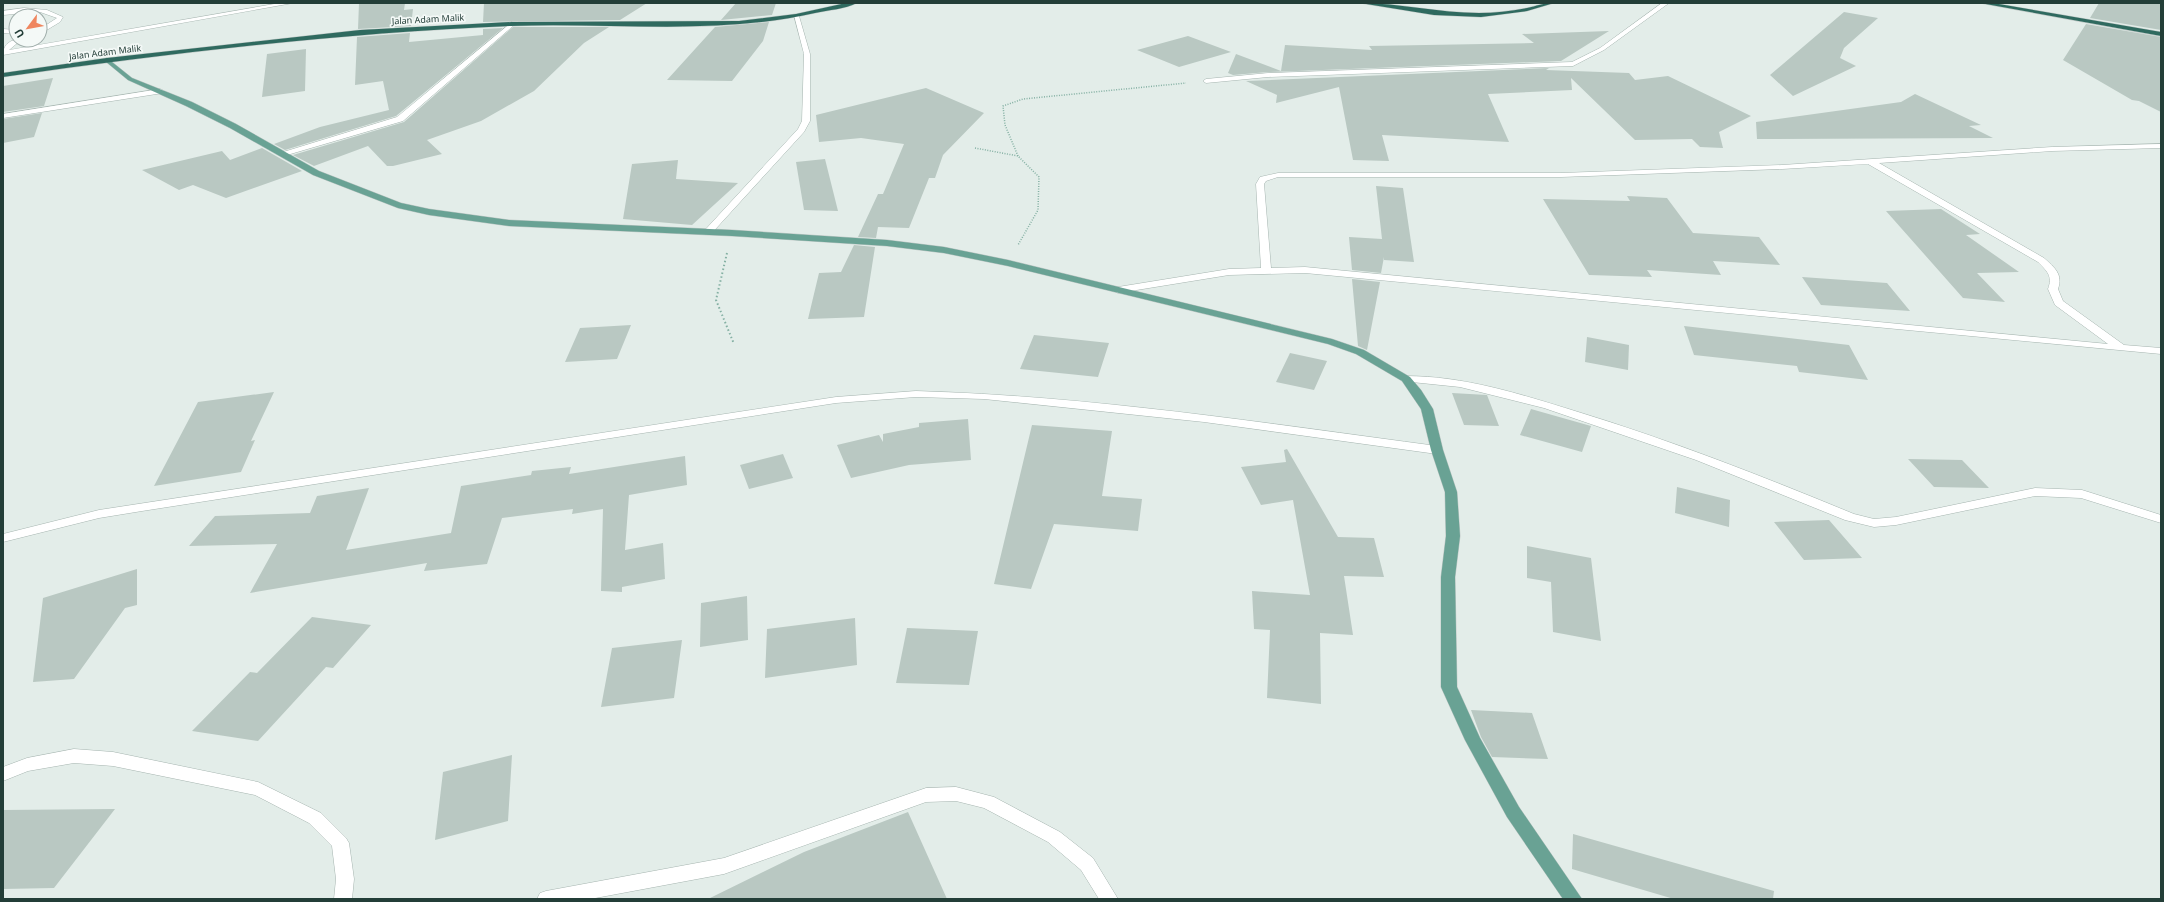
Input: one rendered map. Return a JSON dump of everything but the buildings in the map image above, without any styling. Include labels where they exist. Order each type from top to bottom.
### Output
[{"type":"highway","name":"Jalan Adam Malik","points":[[3,75],[107,60],[360,32],[512,24],[740,23],[796,16],[854,3]]},
{"type":"highway","points":[[1363,3],[1454,14],[1496,16],[1525,11],[1551,3]]},
{"type":"highway","points":[[1984,3],[2161,34]]},
{"type":"main road","points":[[107,60],[130,79],[189,104],[284,153],[316,173],[398,205],[429,212],[509,223],[732,233],[888,244],[967,254],[1332,342],[1360,352],[1406,379],[1417,392],[1427,409],[1437,450],[1451,492],[1453,536],[1448,577],[1449,687],[1473,740],[1513,812],[1572,899]]},
{"type":"street","points":[[4,52],[290,3]]},
{"type":"street","points":[[1206,81],[1268,75],[1573,64],[1602,49],[1666,3]]},
{"type":"street","points":[[48,12],[55,13],[60,17],[58,21],[48,27]]},
{"type":"street","points":[[708,232],[801,130],[806,121],[807,54],[796,16]]},
{"type":"street","points":[[284,153],[400,119],[512,24]]},
{"type":"street","points":[[3,116],[160,92]]},
{"type":"street","points":[[1266,270],[1260,184],[1263,179],[1268,176],[1561,174],[1782,167],[2052,149],[2161,146]]},
{"type":"street","points":[[1872,162],[2041,260],[2054,272],[2056,282],[2053,288],[2059,303],[2121,348]]},
{"type":"street","points":[[1118,290],[1229,272],[1305,270],[2161,351]]},
{"type":"street","points":[[1406,379],[1431,378],[1460,383],[1493,390],[1575,414],[1709,459],[1850,517],[1874,523],[1896,521],[2035,492],[2082,494],[2161,519]]},
{"type":"street","points":[[3,538],[99,514],[142,507],[770,410],[883,395],[916,394],[984,396],[1054,402],[1204,419],[1437,450]]},
{"type":"street","points":[[3,774],[27,765],[74,756],[112,759],[258,789],[315,818],[340,843],[345,879],[343,899]]},
{"type":"street","points":[[546,899],[724,866],[926,795],[956,794],[988,802],[1054,837],[1087,864],[1109,899]]},
{"type":"path","points":[[1008,263],[1038,210],[1038,177],[1018,156],[1006,129],[1002,115],[1003,106],[1023,99],[1206,81]]},
{"type":"path","points":[[975,148],[1018,156]]},
{"type":"path","points":[[732,233],[716,300],[734,344]]}]
